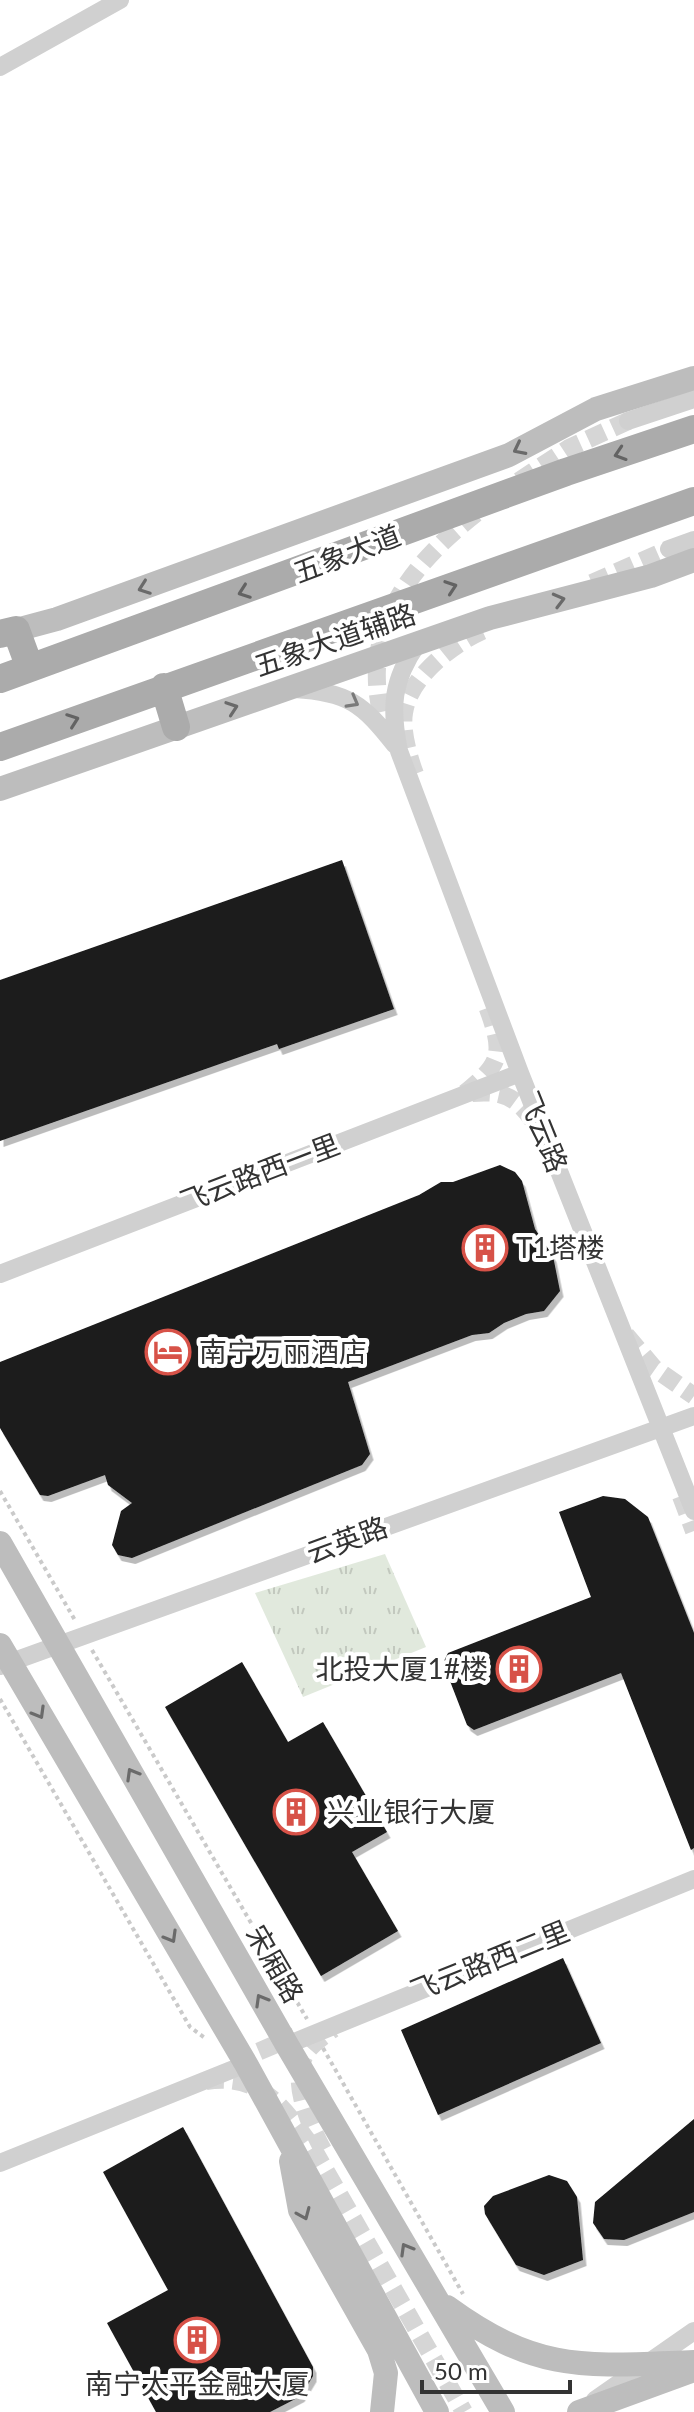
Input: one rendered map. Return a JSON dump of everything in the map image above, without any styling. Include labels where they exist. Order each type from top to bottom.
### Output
[{"type":"main road","points":[[30,668],[8,632],[57,619],[509,455],[596,409],[694,378]]},
{"type":"main road","name":"五象大道","points":[[0,679],[566,472],[694,429]]},
{"type":"main road","points":[[0,747],[694,501]]},
{"type":"main road","name":"五象大道辅路","points":[[0,789],[490,618],[651,576],[694,560]]},
{"type":"main road","points":[[164,687],[176,727]]},
{"type":"main road","name":"宋厢路","points":[[0,1543],[287,2045],[503,2412]]},
{"type":"main road","points":[[3,1658],[246,2064],[437,2412]]},
{"type":"main road","points":[[287,2139],[300,2210],[379,2350],[386,2373],[382,2412]]},
{"type":"main road","points":[[435,2298],[473,2326],[526,2354],[568,2364],[694,2362]]},
{"type":"main road","points":[[579,2412],[694,2370]]},
{"type":"street","points":[[0,67],[120,0]]},
{"type":"street","points":[[628,421],[694,399]]},
{"type":"street","points":[[669,549],[694,540]]},
{"type":"street","name":"飞云路","points":[[418,643],[401,668],[395,697],[393,719],[399,751],[520,1073],[694,1511]]},
{"type":"street","name":"飞云路","points":[[288,688],[330,691],[360,704],[399,751]]},
{"type":"street","name":"飞云路西一里","points":[[0,1274],[520,1073]]},
{"type":"street","name":"云英路","points":[[3,1658],[83,1635],[694,1416]]},
{"type":"street","name":"飞云路西二里","points":[[287,2045],[694,1879]]},
{"type":"street","points":[[0,2163],[246,2064]]},
{"type":"street","points":[[579,2412],[694,2331]]},
{"type":"path","points":[[0,1491],[461,2285],[473,2326]]},
{"type":"path","points":[[0,1699],[190,2027],[212,2042]]},
{"type":"green space","points":[[385,1554],[426,1647],[303,1697],[255,1593]]},
{"type":"building","points":[[342,860],[394,1009],[279,1049],[277,1044],[0,1141],[0,980]]},
{"type":"building","points":[[500,1165],[515,1172],[522,1181],[535,1229],[553,1256],[560,1291],[544,1311],[526,1314],[489,1333],[472,1335],[348,1382],[370,1454],[362,1465],[132,1558],[118,1555],[112,1545],[121,1511],[132,1503],[108,1485],[105,1475],[48,1496],[40,1495],[0,1428],[0,1362],[419,1195],[441,1182],[453,1182]]},
{"type":"building","points":[[603,1496],[625,1499],[648,1517],[694,1633],[694,1848],[691,1850],[621,1673],[474,1730],[467,1725],[443,1663],[448,1653],[591,1597],[559,1512]]},
{"type":"building","points":[[242,1662],[288,1742],[323,1722],[387,1832],[352,1852],[398,1931],[321,1976],[165,1707]]},
{"type":"building","points":[[563,1958],[601,2043],[438,2115],[401,2030]]},
{"type":"building","points":[[694,2119],[694,2212],[624,2240],[604,2239],[593,2223],[595,2202]]},
{"type":"building","points":[[183,2127],[313,2367],[313,2376],[301,2396],[270,2412],[156,2412],[107,2323],[168,2290],[103,2172]]},
{"type":"building","points":[[549,2175],[567,2181],[577,2197],[583,2260],[544,2275],[516,2265],[485,2214],[484,2206],[493,2196]]},
{"type":"tunnel","points":[[519,481],[569,448],[628,421]]},
{"type":"tunnel","points":[[389,738],[379,702],[377,669],[381,638],[392,610],[408,582],[428,557],[479,511]]},
{"type":"tunnel","points":[[592,583],[669,549]]},
{"type":"tunnel","points":[[415,774],[404,727],[404,713],[414,687],[447,652],[484,630]]},
{"type":"tunnel","points":[[465,1093],[487,1073],[497,1056],[496,1035],[487,1006]]},
{"type":"tunnel","points":[[472,1093],[493,1093],[510,1098],[523,1108],[536,1125]]},
{"type":"tunnel","points":[[626,1335],[654,1368],[694,1396]]},
{"type":"tunnel","points":[[681,1496],[694,1531]]},
{"type":"tunnel","points":[[323,2150],[302,2100],[300,2072],[309,2049],[333,2029]]},
{"type":"tunnel","points":[[234,2062],[295,2036]]},
{"type":"tunnel","points":[[206,2081],[242,2082],[256,2088],[269,2096],[291,2119],[312,2147],[464,2412]]},
{"type":"place","name":"T1塔楼","points":[[485,1248]]},
{"type":"place","name":"南宁万丽酒店","points":[[168,1352]]},
{"type":"place","name":"北投大厦1#楼","points":[[519,1669]]},
{"type":"place","name":"兴业银行大厦","points":[[296,1812]]},
{"type":"place","name":"南宁太平金融大厦","points":[[197,2340]]}]
